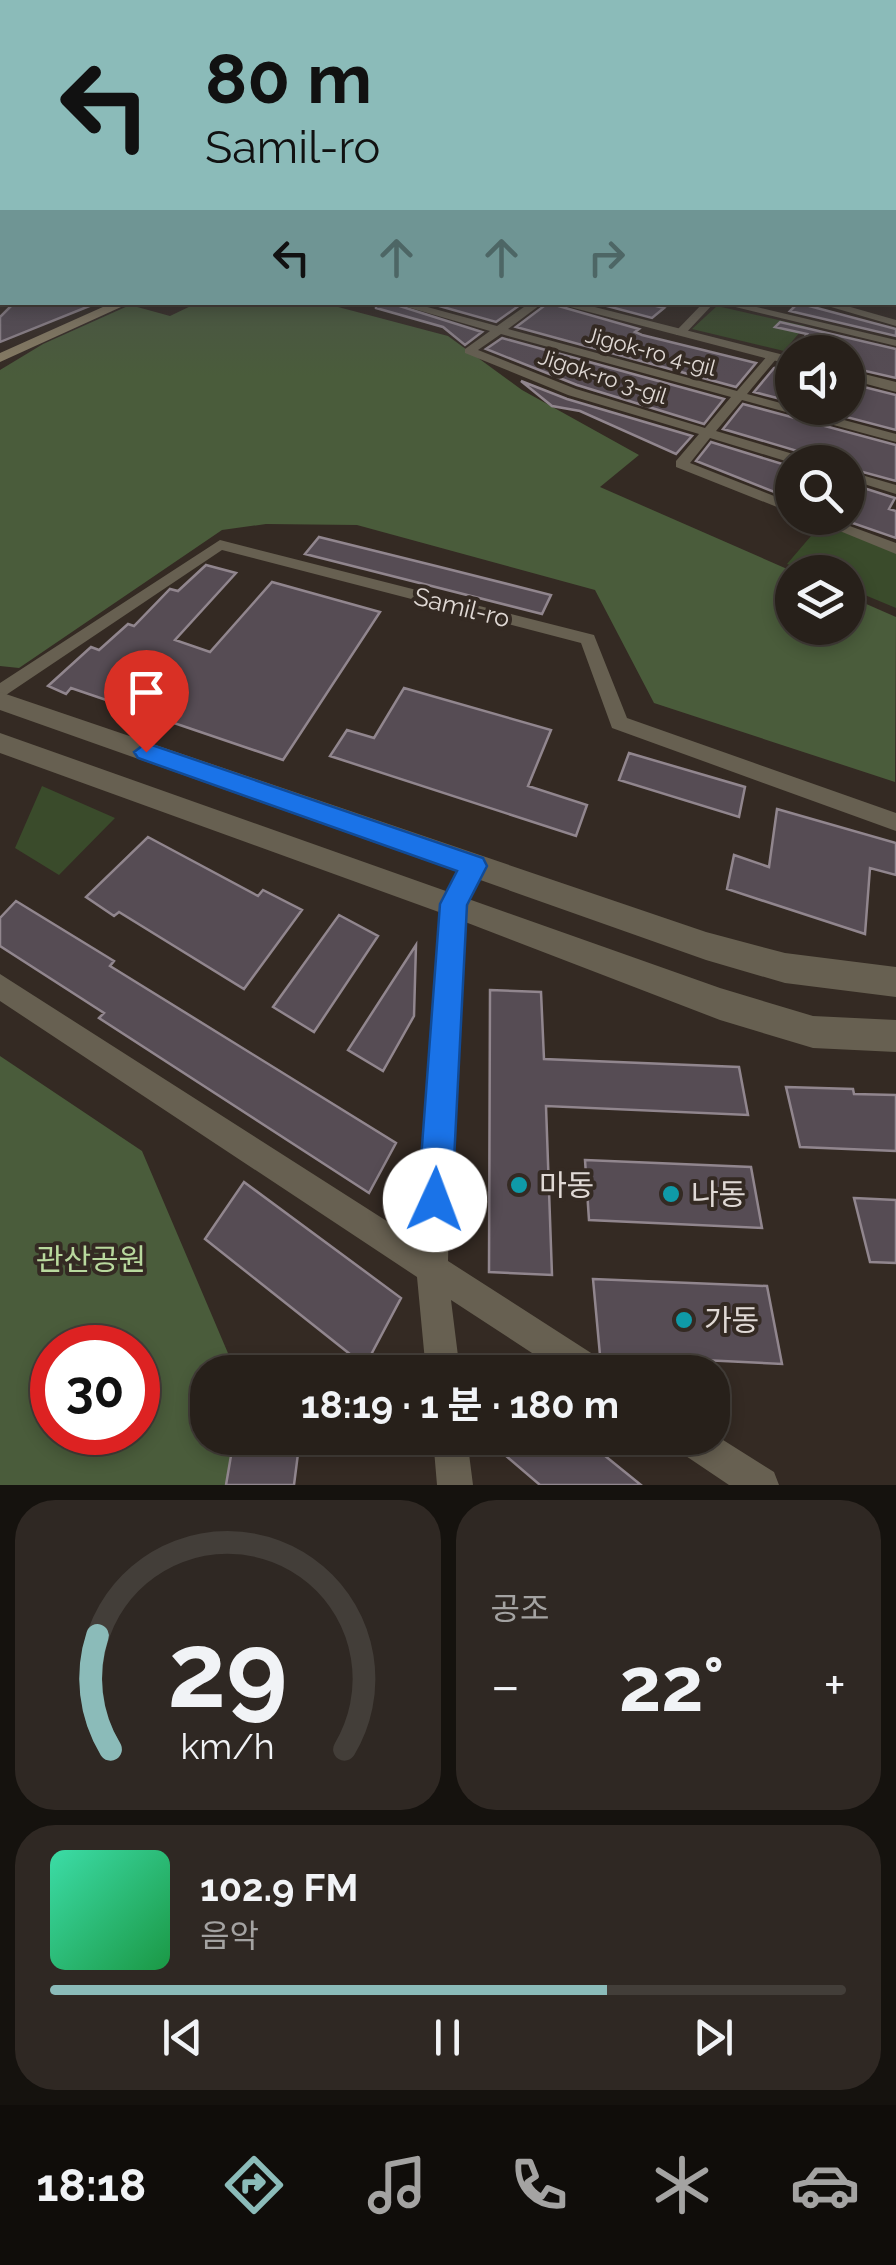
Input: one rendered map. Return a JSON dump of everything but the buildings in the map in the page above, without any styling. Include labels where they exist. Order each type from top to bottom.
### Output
[{"type":"main road","points":[[0,358],[119,305]]},
{"type":"street","name":"Jigok-ro 4-gil","points":[[406,305],[896,438]]},
{"type":"street","name":"Jigok-ro 3-gil","points":[[535,305],[470,352],[572,392],[775,453]]},
{"type":"street","points":[[569,305],[773,356],[681,464],[775,501]]},
{"type":"street","points":[[680,333],[707,305]]},
{"type":"street","points":[[733,305],[896,344]]},
{"type":"street","points":[[830,305],[896,323]]},
{"type":"street","points":[[865,379],[896,387]]},
{"type":"street","points":[[865,480],[896,490]]},
{"type":"street","points":[[860,535],[896,549]]},
{"type":"street","name":"Samil-ro","points":[[0,692],[220,545],[588,639],[619,723],[896,822]]},
{"type":"street","points":[[0,702],[738,955],[786,968],[896,982]]},
{"type":"street","points":[[0,743],[453,904],[720,1004],[812,1032],[896,1036]]},
{"type":"street","points":[[441,1355],[432,1269],[437,1132],[453,904],[474,866]]},
{"type":"street","points":[[0,986],[564,1355]]},
{"type":"street","points":[[452,1455],[455,1485]]},
{"type":"street","points":[[715,1455],[761,1485]]},
{"type":"green space","points":[[130,305],[170,316],[193,305],[331,305],[448,336],[522,390],[639,455],[600,487],[775,564],[775,645],[865,645],[865,603],[896,617],[895,782],[654,703],[595,590],[357,525],[266,524],[222,530],[19,668],[0,666],[0,370],[43,344]]},
{"type":"green space","points":[[717,306],[805,326],[797,335],[775,335],[775,349],[692,329]]},
{"type":"green space","points":[[812,535],[858,535],[896,549],[896,608],[865,595],[865,555],[795,555]]},
{"type":"green space","points":[[42,786],[115,818],[59,875],[15,848]]},
{"type":"green space","name":"관산공원","points":[[0,1056],[142,1151],[229,1355],[190,1355],[190,1455],[236,1455],[231,1485],[0,1485]]},
{"type":"place","name":"마동","points":[[519,1185]]},
{"type":"place","name":"나동","points":[[671,1194]]},
{"type":"place","name":"가동","points":[[684,1320]]},
{"type":"route","points":[[146,752],[474,866],[453,904],[435,1200]]}]
